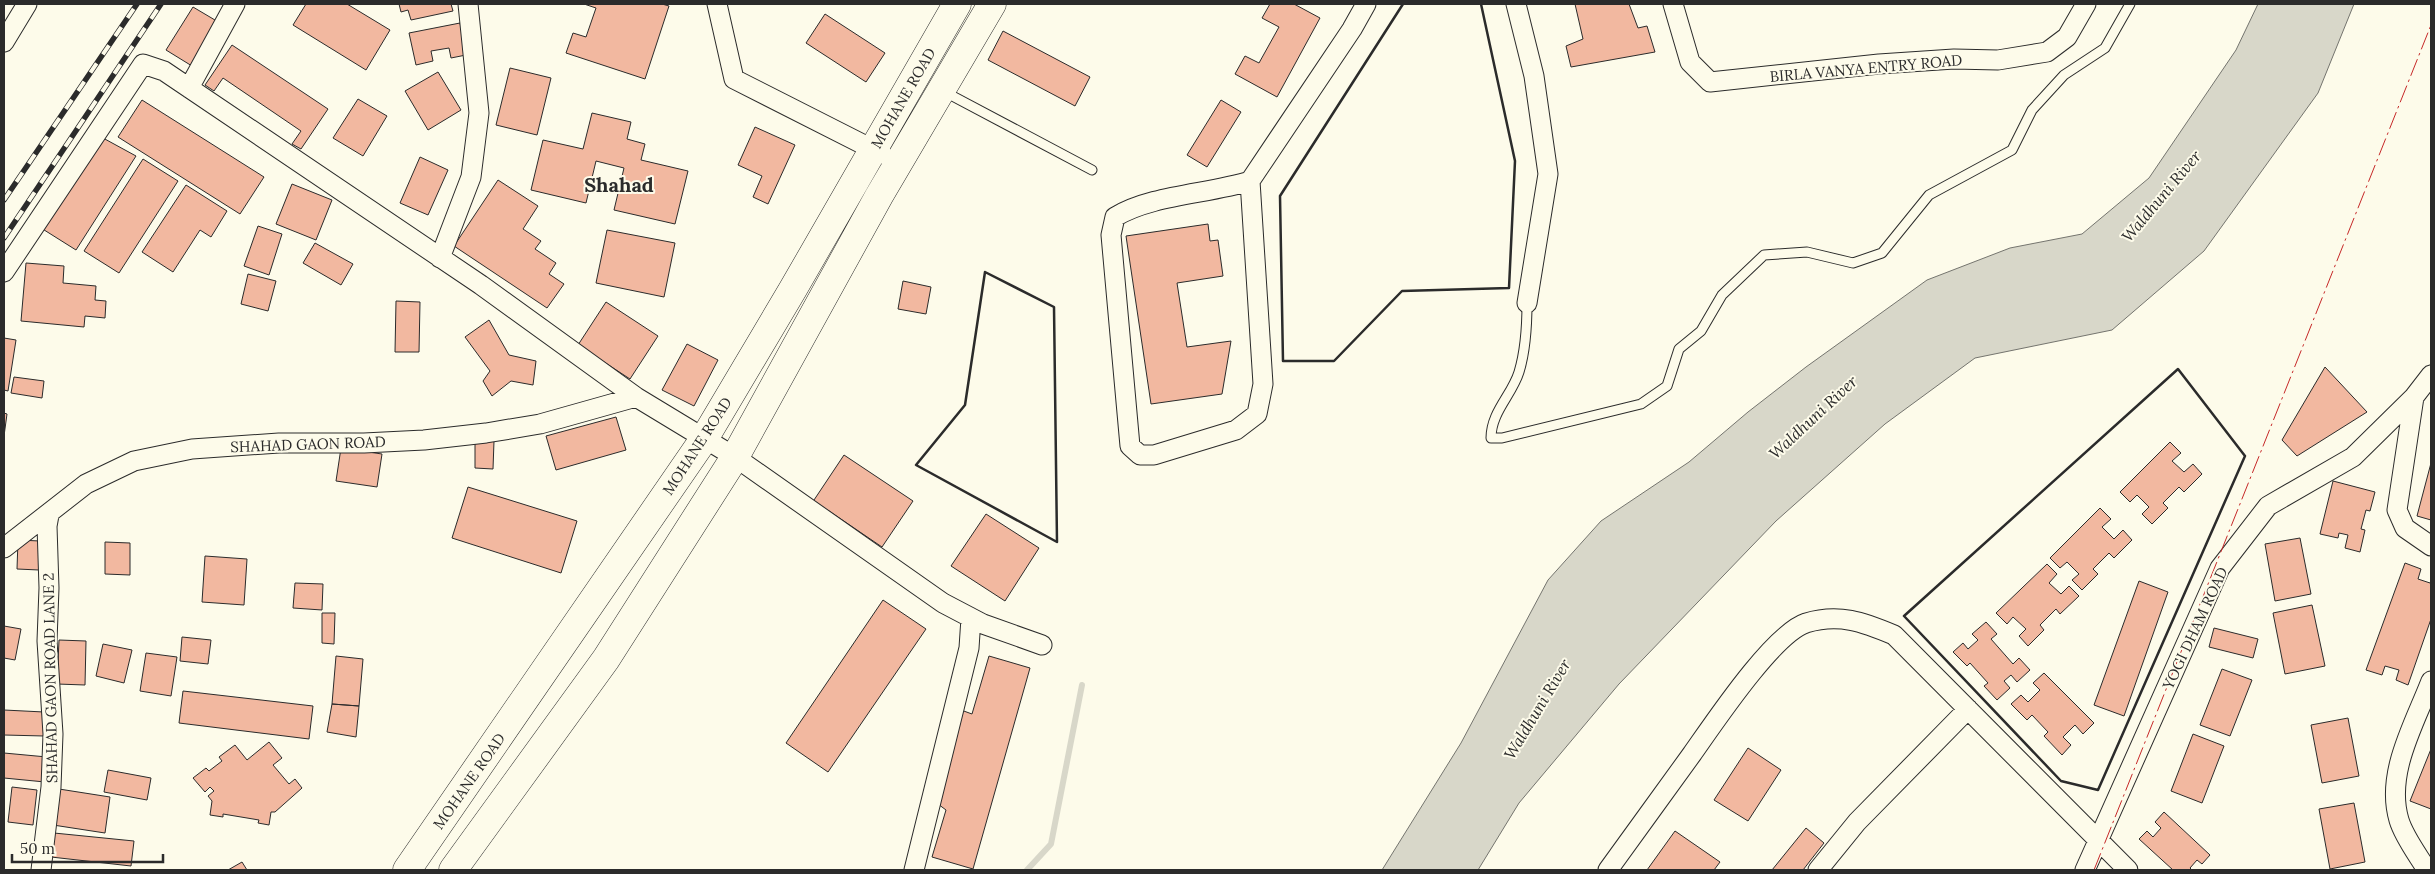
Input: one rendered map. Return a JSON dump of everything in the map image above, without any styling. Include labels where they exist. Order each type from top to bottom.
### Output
[{"type":"main road","name":"MOHANE ROAD","points":[[407,870],[704,439],[957,4]]},
{"type":"main road","name":"MOHANE ROAD","points":[[453,870],[606,659],[735,457],[940,89],[992,4]]},
{"type":"street","points":[[4,42],[27,4]]},
{"type":"street","points":[[188,88],[235,4]]},
{"type":"street","points":[[440,258],[471,177],[479,113],[468,4]]},
{"type":"street","points":[[717,4],[734,79],[873,149],[898,164]]},
{"type":"street","points":[[1250,181],[1226,188],[1131,207],[1115,217],[1111,235],[1130,446],[1140,455],[1154,455],[1236,430],[1257,414],[1263,384],[1250,181],[1352,29],[1366,4]]},
{"type":"street","points":[[1516,4],[1534,76],[1548,174],[1527,303]]},
{"type":"street","name":"BIRLA VANYA ENTRY ROAD","points":[[1674,4],[1690,62],[1710,82],[1879,64],[1954,59],[1998,60],[2047,52],[2067,37],[2086,4]]},
{"type":"street","points":[[4,272],[144,64],[164,72],[440,258],[636,397],[735,457],[943,603],[971,618],[1042,645]]},
{"type":"street","name":"YOGI DHAM ROAD","points":[[2085,870],[2220,568],[2268,506],[2353,457],[2414,397],[2431,375]]},
{"type":"street","name":"SHAHAD GAON ROAD","points":[[4,548],[49,515],[56,506],[86,484],[126,465],[192,449],[279,443],[364,443],[424,440],[486,433],[540,424],[636,397]]},
{"type":"street","points":[[2414,397],[2396,510],[2405,528],[2431,546]]},
{"type":"street","name":"SHAHAD GAON ROAD LANE 2","points":[[41,870],[51,787],[53,734],[47,641],[49,588],[46,526],[49,515]]},
{"type":"street","points":[[1608,870],[1747,678],[1785,637],[1804,624],[1832,617],[1865,623],[1894,635],[2128,870]]},
{"type":"street","points":[[914,870],[969,648],[971,618]]},
{"type":"street","points":[[2427,870],[2400,821],[2394,796],[2397,775],[2412,728],[2431,681]]},
{"type":"street","points":[[1818,870],[1857,822],[1968,709]]},
{"type":"lane","points":[[1527,303],[1526,334],[1519,373],[1491,425],[1491,438],[1502,438],[1641,404],[1667,386],[1679,349],[1701,330],[1722,295],[1764,254],[1807,252],[1853,263],[1882,253],[1929,195],[2012,150],[2032,110],[2064,75],[2105,48],[2130,4]]},
{"type":"lane","points":[[940,89],[1092,170]]},
{"type":"water","name":"Waldhuni River","points":[[2258,4],[2354,4],[2318,93],[2204,251],[2112,330],[1975,358],[1885,424],[1776,521],[1619,684],[1519,803],[1478,870],[1382,870],[1461,743],[1548,580],[1601,521],[1689,462],[1748,412],[1806,367],[1927,280],[2010,248],[2082,234],[2149,178],[2236,50]]},
{"type":"building","points":[[306,4],[347,4],[390,30],[366,70],[293,25]]},
{"type":"building","points":[[399,4],[451,4],[453,11],[411,20],[408,10],[401,12]]},
{"type":"building","points":[[584,4],[662,4],[669,6],[645,79],[566,53],[573,33],[586,37],[596,8]]},
{"type":"building","points":[[1270,4],[1294,4],[1320,18],[1277,97],[1235,74],[1245,56],[1259,63],[1279,27],[1262,18]]},
{"type":"building","points":[[1575,4],[1629,4],[1638,28],[1647,26],[1655,52],[1571,67],[1566,46],[1583,39]]},
{"type":"building","points":[[193,7],[220,23],[192,66],[166,50]]},
{"type":"building","points":[[825,14],[885,53],[866,82],[806,43]]},
{"type":"building","points":[[460,23],[466,55],[451,58],[449,48],[431,51],[433,61],[416,65],[409,33]]},
{"type":"building","points":[[1003,31],[1090,77],[1075,106],[988,60]]},
{"type":"building","points":[[232,45],[328,109],[301,149],[292,144],[301,131],[223,78],[214,91],[205,85]]},
{"type":"building","points":[[510,68],[551,78],[537,135],[496,125]]},
{"type":"building","points":[[438,72],[461,110],[428,130],[405,91]]},
{"type":"building","points":[[358,99],[387,116],[363,156],[333,138]]},
{"type":"building","points":[[142,100],[264,177],[240,214],[118,137]]},
{"type":"building","points":[[1221,100],[1241,112],[1207,167],[1187,155]]},
{"type":"building","points":[[592,113],[631,122],[627,139],[645,144],[641,160],[688,171],[675,224],[614,210],[624,168],[596,161],[586,203],[531,190],[543,140],[583,149]]},
{"type":"building","points":[[755,127],[795,145],[768,204],[753,197],[762,176],[738,165]]},
{"type":"building","points":[[103,138],[136,156],[76,250],[41,228]]},
{"type":"building","points":[[420,157],[448,170],[428,215],[400,203]]},
{"type":"building","points":[[143,159],[178,181],[119,273],[84,251]]},
{"type":"building","points":[[498,180],[538,206],[523,229],[541,241],[535,249],[556,263],[549,274],[564,284],[547,308],[454,246]]},
{"type":"building","points":[[292,184],[332,200],[316,240],[276,224]]},
{"type":"building","points":[[186,185],[227,211],[211,237],[200,230],[173,272],[142,252]]},
{"type":"building","points":[[1208,224],[1210,241],[1218,240],[1223,276],[1177,283],[1187,347],[1231,341],[1222,394],[1151,404],[1126,236]]},
{"type":"building","points":[[258,226],[282,234],[269,275],[244,266]]},
{"type":"building","points":[[607,230],[675,243],[664,297],[596,283]]},
{"type":"building","points":[[315,243],[353,264],[341,285],[303,263]]},
{"type":"building","points":[[26,263],[64,266],[63,283],[96,286],[95,300],[106,301],[105,318],[85,316],[84,327],[21,321]]},
{"type":"building","points":[[248,274],[276,281],[268,311],[241,304]]},
{"type":"building","points":[[903,281],[931,287],[926,314],[898,309]]},
{"type":"building","points":[[396,301],[420,302],[419,352],[395,352]]},
{"type":"building","points":[[606,302],[658,336],[630,379],[578,345]]},
{"type":"building","points":[[489,320],[509,355],[536,361],[533,385],[511,381],[492,396],[483,381],[490,371],[465,337]]},
{"type":"building","points":[[4,338],[16,340],[8,391],[4,390]]},
{"type":"building","points":[[687,344],[718,360],[694,406],[662,390]]},
{"type":"building","points":[[2325,367],[2367,412],[2297,456],[2282,440]]},
{"type":"building","points":[[14,377],[44,381],[42,398],[11,393]]},
{"type":"building","points":[[4,413],[7,414],[4,436]]},
{"type":"building","points":[[616,417],[626,450],[556,470],[546,436]]},
{"type":"building","points":[[475,440],[494,441],[493,469],[475,468]]},
{"type":"building","points":[[2170,442],[2181,453],[2172,461],[2184,472],[2193,464],[2202,474],[2184,492],[2179,487],[2163,503],[2168,508],[2152,524],[2142,514],[2149,507],[2137,495],[2130,502],[2120,492]]},
{"type":"building","points":[[341,448],[382,454],[377,487],[336,481]]},
{"type":"building","points":[[844,455],[913,501],[882,547],[829,511],[827,513],[812,503]]},
{"type":"building","points":[[2431,463],[2431,520],[2417,516]]},
{"type":"building","points":[[2333,481],[2375,492],[2370,511],[2366,510],[2361,529],[2365,530],[2360,552],[2345,548],[2348,535],[2339,533],[2338,538],[2320,534]]},
{"type":"building","points":[[468,487],[577,521],[561,573],[452,538]]},
{"type":"building","points":[[2100,508],[2111,519],[2102,527],[2114,539],[2123,530],[2132,540],[2114,558],[2109,553],[2093,569],[2098,574],[2082,590],[2072,580],[2079,574],[2067,562],[2060,568],[2050,558]]},
{"type":"building","points":[[986,514],[1039,548],[1005,601],[951,566]]},
{"type":"building","points":[[2300,538],[2311,594],[2275,601],[2265,544]]},
{"type":"building","points":[[18,540],[40,541],[39,570],[17,569]]},
{"type":"building","points":[[105,542],[130,543],[130,575],[105,574]]},
{"type":"building","points":[[205,556],[247,559],[244,605],[202,602]]},
{"type":"building","points":[[2405,563],[2421,569],[2418,579],[2430,583],[2431,581],[2431,619],[2408,685],[2396,680],[2399,670],[2385,666],[2382,675],[2366,670]]},
{"type":"building","points":[[2047,564],[2057,574],[2049,583],[2061,594],[2069,586],[2079,596],[2060,614],[2056,609],[2040,625],[2044,630],[2028,646],[2019,636],[2026,629],[2013,617],[2007,624],[1996,613]]},
{"type":"building","points":[[2139,581],[2168,592],[2124,716],[2094,705]]},
{"type":"building","points":[[295,583],[323,584],[322,610],[293,608]]},
{"type":"building","points":[[883,600],[926,629],[828,772],[786,743]]},
{"type":"building","points":[[2312,605],[2325,666],[2285,674],[2273,613]]},
{"type":"building","points":[[322,613],[335,613],[334,644],[322,643]]},
{"type":"building","points":[[1986,622],[1997,634],[1991,639],[2013,664],[2019,658],[2030,670],[2017,682],[2011,675],[2004,681],[2010,688],[1997,700],[1984,686],[1988,683],[1970,663],[1967,666],[1953,652],[1963,643],[1968,649],[1978,640],[1972,634]]},
{"type":"building","points":[[4,626],[21,629],[15,660],[4,658]]},
{"type":"building","points":[[2214,628],[2258,639],[2253,658],[2209,647]]},
{"type":"building","points":[[182,637],[211,640],[208,664],[180,661]]},
{"type":"building","points":[[59,640],[86,641],[85,685],[57,684]]},
{"type":"building","points":[[103,644],[132,650],[124,683],[96,676]]},
{"type":"building","points":[[146,653],[177,657],[171,696],[140,691]]},
{"type":"building","points":[[336,656],[363,659],[359,706],[332,704]]},
{"type":"building","points":[[989,656],[1030,668],[973,869],[932,857],[946,810],[938,804],[961,710],[972,714]]},
{"type":"building","points":[[2222,669],[2252,680],[2230,736],[2200,725]]},
{"type":"building","points":[[2044,673],[2094,723],[2083,734],[2075,725],[2063,737],[2071,745],[2062,755],[2044,736],[2048,732],[2032,715],[2027,720],[2011,704],[2021,695],[2028,702],[2040,690],[2033,683]]},
{"type":"building","points":[[183,691],[313,706],[309,739],[179,723]]},
{"type":"building","points":[[332,704],[359,706],[356,737],[327,732]]},
{"type":"building","points":[[4,710],[44,712],[44,736],[4,735]]},
{"type":"building","points":[[2348,718],[2359,776],[2322,783],[2311,725]]},
{"type":"building","points":[[2193,734],[2224,746],[2202,803],[2171,791]]},
{"type":"building","points":[[269,742],[282,758],[273,765],[289,784],[295,779],[302,788],[275,812],[271,812],[269,825],[258,823],[259,820],[223,814],[223,817],[210,815],[212,801],[208,796],[214,791],[210,787],[205,792],[193,778],[206,768],[209,771],[222,761],[219,757],[235,745],[247,760]]},
{"type":"building","points":[[1748,748],[1781,770],[1748,821],[1714,800]]},
{"type":"building","points":[[2431,749],[2431,809],[2410,801]]},
{"type":"building","points":[[4,753],[47,757],[45,782],[4,778]]},
{"type":"building","points":[[108,770],[151,778],[147,800],[104,792]]},
{"type":"building","points":[[12,787],[37,790],[33,825],[8,822]]},
{"type":"building","points":[[59,789],[110,797],[105,833],[53,825]]},
{"type":"building","points":[[2354,803],[2365,862],[2330,869],[2319,809]]},
{"type":"building","points":[[2164,812],[2210,855],[2202,864],[2197,860],[2190,868],[2192,870],[2173,870],[2139,839],[2147,831],[2153,837],[2161,828],[2155,822]]},
{"type":"building","points":[[1806,828],[1824,843],[1803,870],[1772,870]]},
{"type":"building","points":[[1675,831],[1720,862],[1714,870],[1647,870]]},
{"type":"building","points":[[54,833],[134,841],[131,866],[51,857]]},
{"type":"building","points":[[242,862],[247,870],[228,870]]},
{"type":"waterway","points":[[1027,870],[1051,844],[1082,685]]},
{"type":"railway","points":[[4,200],[137,4]]},
{"type":"railway","points":[[4,238],[161,4]]},
{"type":"wall","points":[[1403,4],[1280,196],[1283,361],[1334,361],[1402,291],[1509,288],[1515,161],[1481,4]]},
{"type":"wall","points":[[985,272],[1054,307],[1057,542],[916,465],[965,405],[985,272]]},
{"type":"wall","points":[[2178,369],[2245,456],[2098,790],[2061,781],[1904,616],[2178,369]]},
{"type":"power","points":[[2094,870],[2431,25]]},
{"type":"district","name":"Shahad","points":[[619,184]]}]
